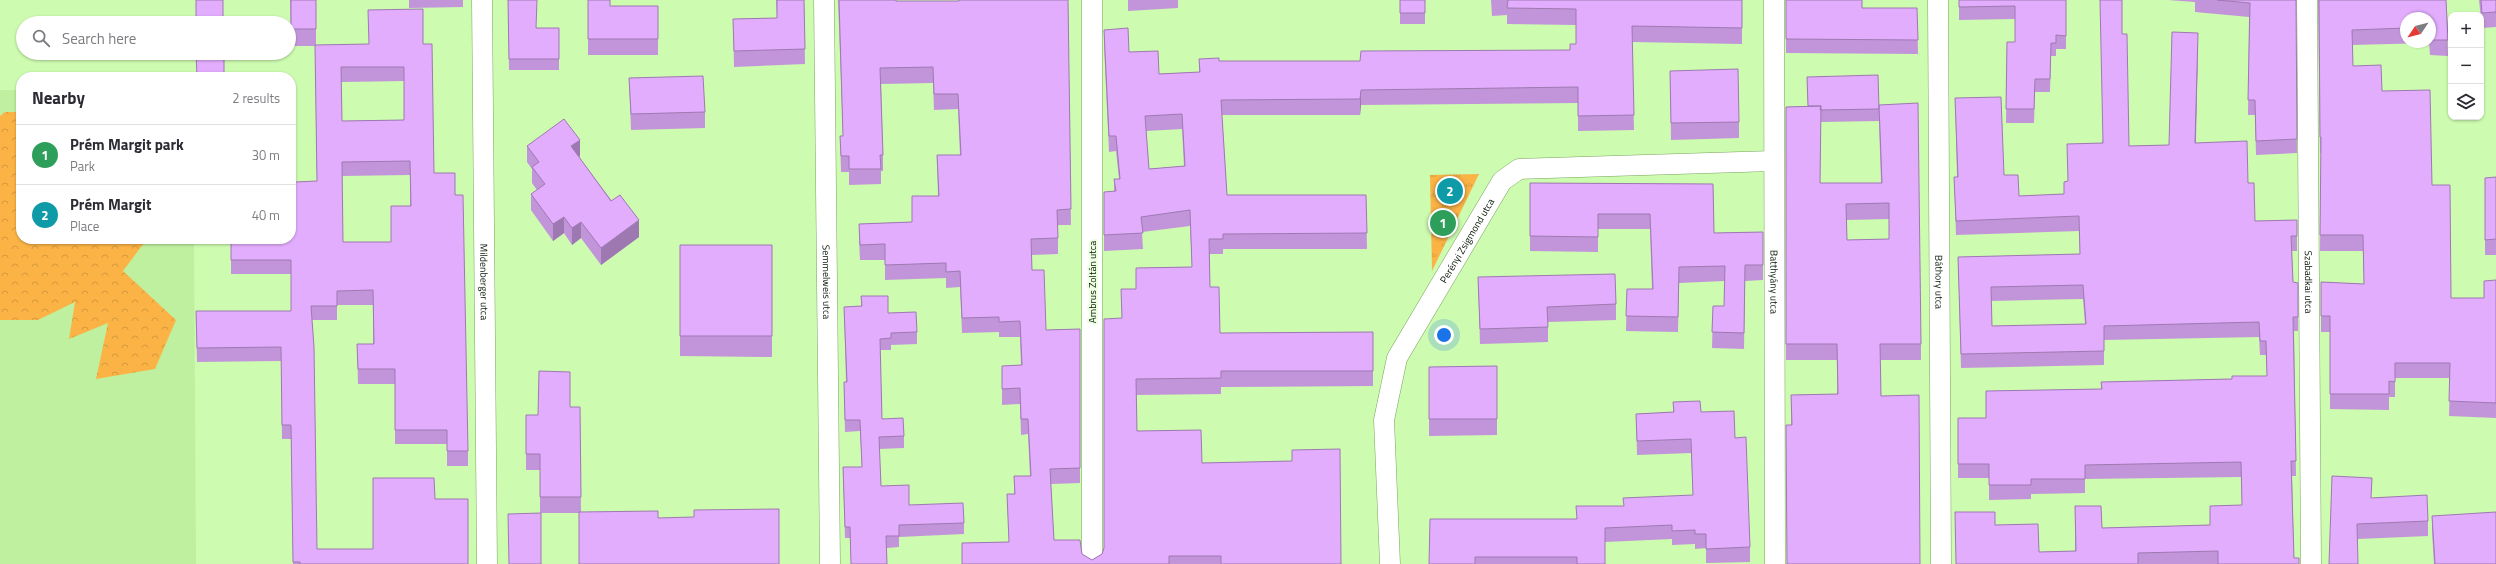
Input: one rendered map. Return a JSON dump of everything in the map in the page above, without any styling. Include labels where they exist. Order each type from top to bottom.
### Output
[{"type":"street","name":"Mildenberger utca","points":[[482,0],[487,564]]},
{"type":"street","name":"Semmelweis utca","points":[[824,0],[830,564]]},
{"type":"street","name":"Ambrus Zoltán utca","points":[[1092,0],[1092,564]]},
{"type":"street","name":"Batthyány utca","points":[[1774,0],[1773,160],[1775,564]]},
{"type":"street","name":"Báthory utca","points":[[1938,0],[1941,564]]},
{"type":"street","name":"Szabadkai utca","points":[[2307,0],[2311,564]]},
{"type":"street","name":"Perényi Zsigmond utca","points":[[1390,564],[1384,420],[1397,358],[1502,181],[1519,169],[1773,160]]},
{"type":"shaded area","points":[[0,90],[16,90],[16,244],[194,244],[196,564],[0,564]]},
{"type":"green space","points":[[5,112],[16,112],[16,244],[143,244],[123,271],[176,320],[155,369],[96,379],[108,323],[69,339],[75,302],[38,320],[0,320],[0,116]]},
{"type":"green space","points":[[1479,174],[1432,271],[1430,175]]},
{"type":"building","points":[[196,0],[223,0],[223,16],[196,16]]},
{"type":"building","points":[[291,0],[316,0],[316,29],[296,29],[296,16],[291,16]]},
{"type":"building","points":[[508,0],[537,0],[536,28],[559,28],[559,59],[509,59]]},
{"type":"building","points":[[588,0],[610,0],[610,6],[658,6],[658,39],[588,39]]},
{"type":"building","points":[[777,0],[804,0],[805,49],[734,51],[733,19],[777,18]]},
{"type":"building","points":[[839,0],[1068,0],[1071,209],[1057,210],[1058,238],[1031,239],[1032,270],[1044,270],[1046,330],[1080,329],[1080,468],[1050,469],[1054,540],[1080,540],[1082,554],[1092,560],[1102,554],[1104,548],[1104,319],[1122,318],[1121,289],[1136,289],[1136,268],[1192,267],[1190,210],[1141,217],[1143,233],[1104,235],[1104,192],[1116,191],[1114,179],[1120,179],[1116,136],[1109,136],[1104,30],[1128,28],[1129,52],[1158,51],[1159,74],[1200,72],[1199,59],[1219,58],[1219,61],[1360,61],[1361,51],[1570,50],[1570,44],[1576,44],[1576,9],[1507,8],[1508,0],[1742,0],[1742,28],[1632,26],[1634,115],[1578,116],[1578,87],[1361,90],[1360,99],[1221,100],[1227,195],[1366,195],[1367,233],[1223,234],[1223,239],[1209,239],[1210,287],[1219,287],[1220,333],[1373,332],[1373,371],[1221,371],[1221,378],[1136,379],[1137,431],[1201,430],[1202,463],[1292,461],[1292,450],[1340,449],[1341,564],[1221,564],[1221,556],[1169,556],[1169,564],[962,564],[962,543],[1009,542],[1007,494],[1015,494],[1014,476],[1031,476],[1028,419],[1021,419],[1020,388],[1002,389],[1002,366],[1022,365],[1020,321],[999,322],[999,317],[962,318],[960,271],[946,272],[946,263],[885,265],[885,244],[860,245],[859,224],[912,222],[912,196],[939,196],[937,155],[961,155],[958,94],[934,94],[933,67],[880,68],[883,155],[880,155],[881,169],[849,169],[849,156],[841,156],[840,136],[843,136]],"holes":[[[1182,114],[1185,166],[1149,169],[1145,116]]]},
{"type":"building","points":[[1400,0],[1425,0],[1425,13],[1400,13]]},
{"type":"building","points":[[1786,0],[1862,0],[1862,8],[1917,8],[1918,40],[1786,39]]},
{"type":"building","points":[[1959,0],[2066,0],[2066,36],[2056,35],[2056,43],[2051,43],[2050,79],[2035,79],[2034,109],[2006,109],[2007,42],[2015,42],[2015,6],[1959,7]]},
{"type":"building","points":[[2100,0],[2122,0],[2122,34],[2127,34],[2129,146],[2169,145],[2172,32],[2198,33],[2195,143],[2247,141],[2248,183],[2254,183],[2255,221],[2297,220],[2297,236],[2291,236],[2293,282],[2298,283],[2298,317],[2293,317],[2296,461],[2291,461],[2294,558],[2299,558],[2299,564],[2218,564],[2218,551],[2138,553],[2138,564],[1956,564],[1955,512],[1995,512],[1995,525],[2038,524],[2039,552],[2076,551],[2075,506],[2101,506],[2102,528],[2210,525],[2210,506],[2242,505],[2241,462],[2085,465],[2085,479],[2031,479],[2031,485],[1989,485],[1989,464],[1958,464],[1958,418],[1986,418],[1986,391],[2102,389],[2101,382],[2232,379],[2232,376],[2267,376],[2266,341],[2260,341],[2259,322],[2104,326],[2104,351],[1961,354],[1958,257],[2080,254],[2079,216],[1956,221],[1954,177],[1958,177],[1955,98],[2001,97],[2004,175],[2018,175],[2019,196],[2064,194],[2064,182],[2068,181],[2067,144],[2103,143]],"holes":[[[2083,285],[2086,324],[1992,326],[1991,287]]]},
{"type":"building","points":[[2217,0],[2296,0],[2297,139],[2256,141],[2255,100],[2248,100],[2250,3]]},
{"type":"building","points":[[2319,0],[2446,0],[2448,40],[2436,40],[2436,12],[2400,12],[2400,28],[2352,30],[2353,66],[2381,65],[2382,91],[2430,90],[2432,185],[2450,185],[2451,298],[2484,298],[2484,281],[2496,280],[2496,403],[2449,401],[2450,363],[2395,363],[2395,382],[2389,381],[2389,394],[2330,394],[2330,316],[2321,316],[2321,282],[2364,284],[2363,235],[2320,235]]},
{"type":"building","points":[[2481,0],[2496,0],[2496,12],[2482,12]]},
{"type":"building","points":[[423,9],[423,44],[432,44],[434,173],[455,173],[455,195],[463,195],[468,451],[447,451],[447,430],[395,430],[395,369],[358,369],[357,344],[374,344],[373,290],[337,291],[337,306],[311,306],[314,347],[317,549],[373,549],[373,478],[434,478],[435,499],[468,499],[468,564],[300,564],[300,562],[293,562],[291,425],[282,425],[281,347],[197,348],[196,311],[291,311],[291,260],[231,260],[231,244],[296,244],[296,182],[317,181],[315,45],[369,44],[368,10]],"holes":[[[341,67],[404,67],[404,120],[342,121]],[[410,161],[411,206],[391,206],[391,242],[343,242],[342,162]]]},
{"type":"building","points":[[196,60],[224,60],[224,72],[197,72]]},
{"type":"building","points":[[1738,69],[1739,122],[1671,123],[1670,71]]},
{"type":"building","points":[[1878,75],[1879,109],[1820,110],[1821,106],[1808,106],[1807,77]]},
{"type":"building","points":[[703,76],[705,112],[631,114],[629,78]]},
{"type":"building","points":[[1918,103],[1921,344],[1880,344],[1881,396],[1919,395],[1920,564],[1787,564],[1786,425],[1792,425],[1791,395],[1838,394],[1837,344],[1786,344],[1786,107],[1821,106],[1820,183],[1882,183],[1879,105]],"holes":[[[1889,203],[1889,239],[1847,240],[1846,204]]]},
{"type":"building","points":[[564,119],[580,140],[571,146],[611,201],[620,195],[639,220],[601,248],[581,222],[572,228],[564,217],[553,224],[531,194],[545,184],[532,167],[539,162],[527,146]]},
{"type":"building","points":[[2496,177],[2496,239],[2485,240],[2485,178]]},
{"type":"building","points":[[1530,183],[1713,184],[1714,233],[1763,232],[1763,265],[1745,265],[1744,333],[1712,332],[1713,306],[1724,306],[1725,266],[1679,267],[1678,317],[1626,316],[1627,289],[1653,289],[1650,214],[1598,214],[1598,237],[1530,236]]},
{"type":"building","points":[[680,245],[772,245],[772,336],[680,336]]},
{"type":"building","points":[[1615,274],[1616,304],[1547,307],[1548,327],[1480,329],[1478,277]]},
{"type":"building","points":[[861,296],[888,296],[888,313],[916,312],[917,332],[891,333],[891,338],[880,339],[882,419],[903,418],[904,436],[879,437],[881,486],[909,485],[909,505],[963,503],[964,523],[899,525],[899,536],[886,536],[887,564],[851,564],[850,527],[845,527],[843,467],[862,467],[860,420],[845,420],[844,382],[847,382],[844,307],[862,306]]},
{"type":"building","points":[[1497,366],[1497,419],[1429,419],[1429,367]]},
{"type":"building","points":[[539,371],[570,372],[570,407],[580,407],[581,497],[540,497],[540,454],[526,454],[526,415],[538,415]]},
{"type":"building","points":[[1700,401],[1701,412],[1734,411],[1735,438],[1746,437],[1750,547],[1706,549],[1706,534],[1695,534],[1695,530],[1672,531],[1672,525],[1605,528],[1605,564],[1577,564],[1577,557],[1475,557],[1475,564],[1429,564],[1430,519],[1577,519],[1576,506],[1624,506],[1623,498],[1693,495],[1691,439],[1637,441],[1636,414],[1674,412],[1673,402]]},
{"type":"building","points":[[2332,476],[2372,478],[2371,498],[2427,495],[2428,521],[2357,524],[2358,564],[2329,564]]},
{"type":"building","points":[[779,509],[779,564],[579,564],[579,512],[658,511],[658,518],[694,517],[694,510]]},
{"type":"building","points":[[2496,512],[2496,564],[2435,564],[2432,516]]},
{"type":"building","points":[[541,513],[541,564],[509,564],[508,514]]},
{"type":"place","name":"Prém Margit","points":[[1450,191]]},
{"type":"place","name":"Prém Margit park","points":[[1443,223]]}]
